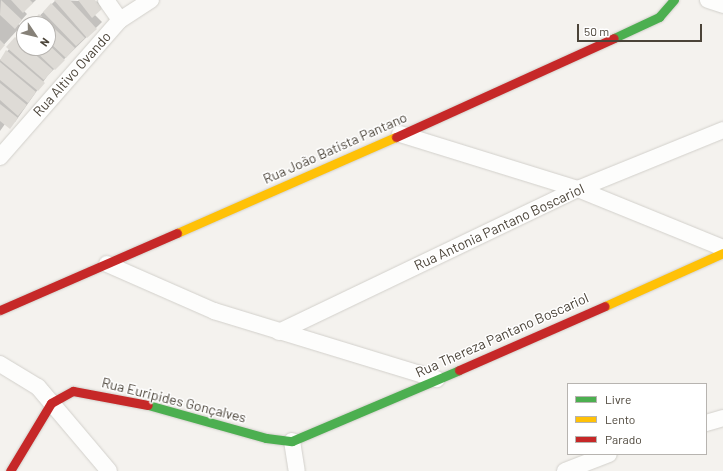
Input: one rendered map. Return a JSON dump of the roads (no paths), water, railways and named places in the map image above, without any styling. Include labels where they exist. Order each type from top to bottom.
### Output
[{"type":"street","points":[[106,0],[120,20]]},
{"type":"street","name":"Rua Altivo Ovando","points":[[0,157],[120,20],[152,0]]},
{"type":"street","name":"Rua João Batista Pantano","points":[[0,310],[400,134],[659,16],[674,0]]},
{"type":"street","points":[[708,0],[723,5]]},
{"type":"street","name":"Rua Antonia Pantano Boscariol","points":[[279,332],[578,189],[723,130]]},
{"type":"street","points":[[400,134],[578,189],[723,248]]},
{"type":"street","name":"Rua Thereza Pantano Boscariol","points":[[292,441],[318,433],[723,253]]},
{"type":"street","points":[[107,264],[214,311],[437,379]]},
{"type":"street","points":[[0,364],[38,387],[109,471]]},
{"type":"street","name":"Rua Euripides Gonçalves","points":[[51,403],[72,392],[97,394],[266,438],[292,441]]},
{"type":"street","points":[[10,471],[51,403]]},
{"type":"street","points":[[707,423],[723,418]]},
{"type":"street","points":[[292,441],[297,471]]},
{"type":"street","points":[[565,471],[606,455]]}]
